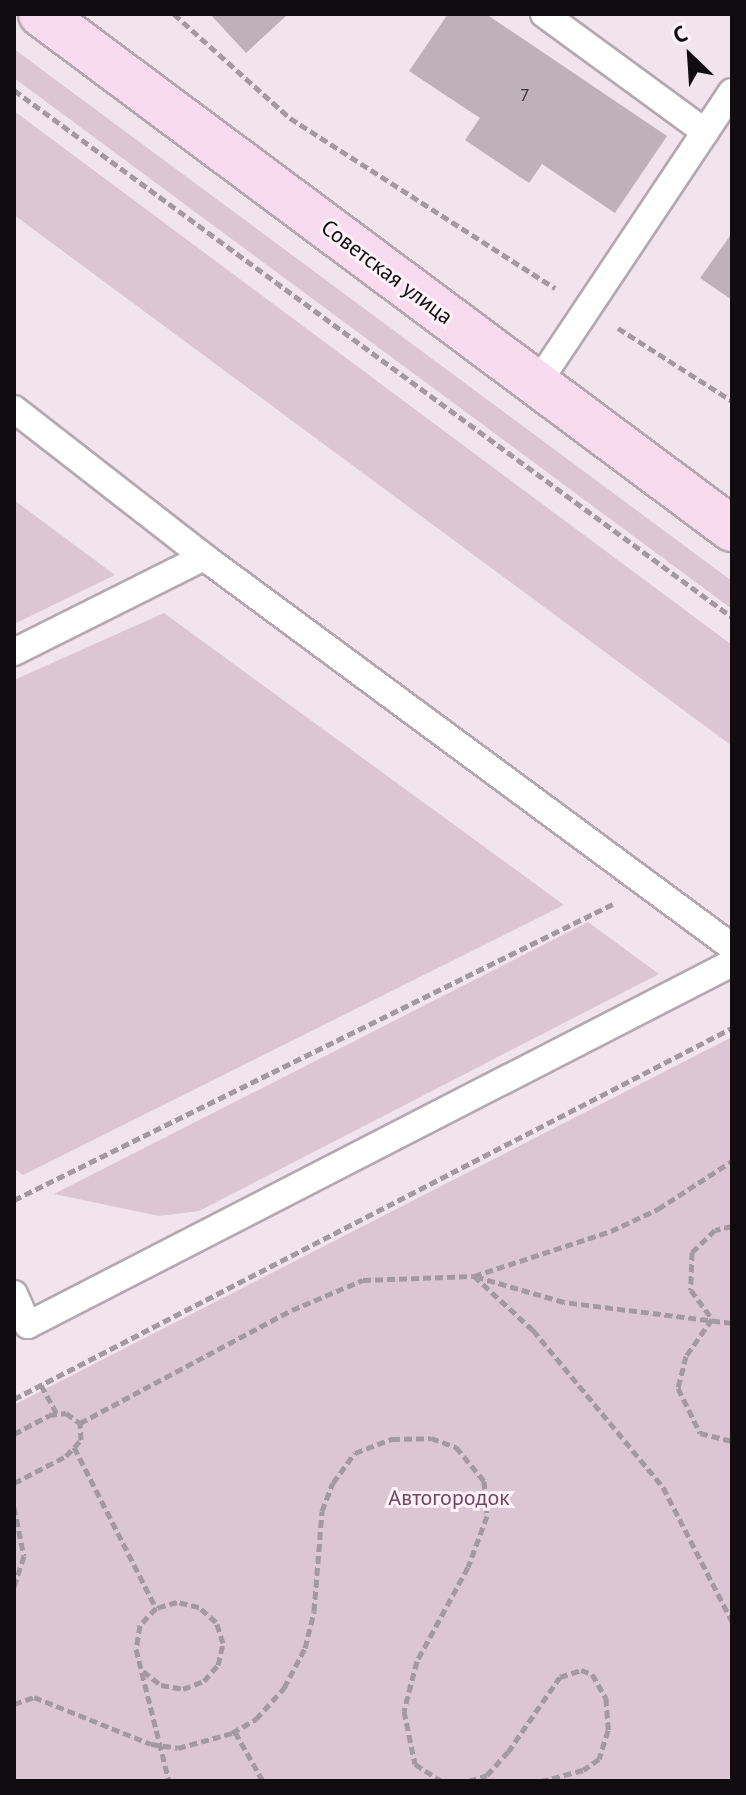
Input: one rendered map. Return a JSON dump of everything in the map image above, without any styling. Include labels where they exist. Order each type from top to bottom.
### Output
[{"type":"main road","name":"Советская улица","points":[[41,14],[732,529]]},
{"type":"lane","points":[[544,14],[705,132]]},
{"type":"lane","points":[[537,384],[732,92]]},
{"type":"lane","points":[[14,409],[204,557],[732,947]]},
{"type":"lane","points":[[14,652],[204,557]]},
{"type":"lane","points":[[14,1294],[21,1328],[732,963]]},
{"type":"path","points":[[174,14],[290,118],[732,401]]},
{"type":"path","points":[[14,90],[732,617]]},
{"type":"path","points":[[14,1200],[649,886]]},
{"type":"path","points":[[14,1399],[732,1028]]},
{"type":"path","points":[[80,1423],[292,1310],[363,1280],[474,1276],[611,1231],[679,1197],[732,1161]]},
{"type":"path","points":[[712,1319],[691,1290],[692,1252],[715,1230],[732,1226]]},
{"type":"path","points":[[474,1276],[564,1302],[732,1323]]},
{"type":"path","points":[[474,1276],[533,1330],[663,1487],[732,1621]]},
{"type":"path","points":[[712,1319],[686,1356],[678,1388],[700,1433],[732,1441]]},
{"type":"path","points":[[41,1385],[57,1414]]},
{"type":"path","points":[[14,1434],[57,1414],[66,1413],[80,1423]]},
{"type":"path","points":[[14,1483],[74,1447],[81,1440],[80,1423]]},
{"type":"path","points":[[14,1704],[34,1697],[164,1746],[178,1748],[235,1732],[256,1719],[284,1688],[305,1648],[314,1611],[322,1511],[333,1483],[355,1453],[392,1439],[431,1438],[456,1447],[484,1481],[487,1516],[468,1567],[417,1661],[404,1711],[415,1764],[441,1781]]},
{"type":"path","points":[[74,1447],[156,1608]]},
{"type":"path","points":[[14,1507],[24,1556],[14,1587]]},
{"type":"path","points":[[143,1671],[161,1685],[183,1689],[204,1681],[218,1665],[223,1643],[216,1622],[199,1607],[177,1602],[156,1608],[140,1625],[136,1649],[164,1746],[169,1781]]},
{"type":"path","points":[[469,1781],[487,1775],[508,1752],[560,1677],[581,1670],[592,1674],[606,1698],[608,1730],[599,1759],[583,1770],[542,1781]]},
{"type":"path","points":[[235,1732],[263,1781]]},
{"type":"green space","points":[[14,49],[732,581],[732,609],[14,78]]},
{"type":"green space","points":[[14,111],[732,645],[732,746],[14,215]]},
{"type":"green space","points":[[14,500],[115,575],[14,624]]},
{"type":"green space","points":[[164,613],[564,905],[23,1175],[14,1168],[14,680]]},
{"type":"green space","points":[[588,922],[659,974],[199,1211],[159,1216],[54,1194]]},
{"type":"green space","name":"Автогородок","points":[[732,1037],[732,1781],[14,1781],[14,1405]]},
{"type":"building","points":[[210,14],[284,14],[286,16],[246,53]]},
{"type":"building","points":[[448,14],[486,14],[667,136],[615,213],[542,164],[529,183],[465,140],[480,118],[409,71]]},
{"type":"building","points":[[732,233],[732,300],[700,278]]}]
